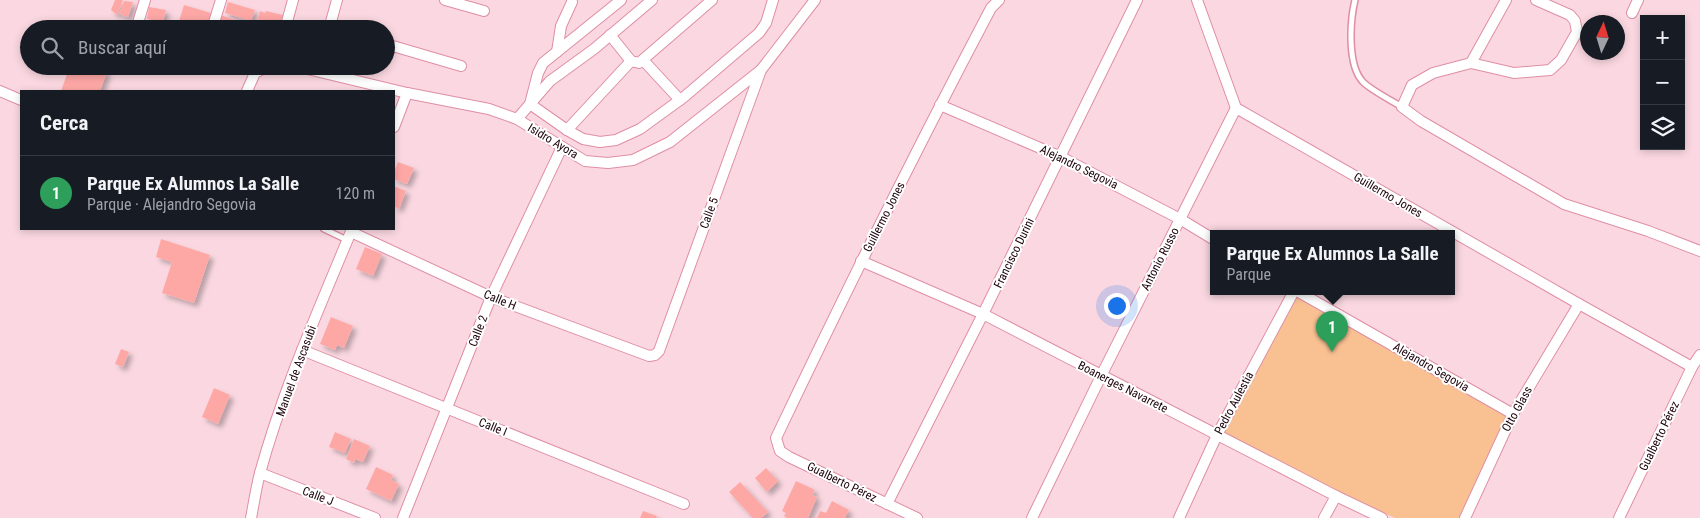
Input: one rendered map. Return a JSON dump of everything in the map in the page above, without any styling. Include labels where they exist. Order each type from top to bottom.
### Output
[{"type":"street","points":[[139,20],[145,0]]},
{"type":"street","points":[[214,20],[220,0]]},
{"type":"street","points":[[287,20],[293,0]]},
{"type":"street","points":[[332,20],[337,0]]},
{"type":"street","points":[[445,0],[484,11]]},
{"type":"street","points":[[530,104],[540,67],[621,0]]},
{"type":"street","points":[[517,119],[550,81],[594,49],[652,0]]},
{"type":"street","points":[[610,35],[631,61],[638,63],[712,0]]},
{"type":"street","points":[[530,104],[583,139],[592,141],[616,140],[640,129],[680,100],[759,33],[766,23],[773,0]]},
{"type":"street","name":"Isidro Ayora","points":[[340,75],[408,93],[489,109],[517,119],[585,161],[633,160],[670,142],[761,70],[814,0]]},
{"type":"street","name":"Guillermo Jones","points":[[776,438],[861,261],[940,105],[991,8],[999,0]]},
{"type":"street","name":"Francisco Durini","points":[[887,504],[1061,157],[1137,0]]},
{"type":"street","points":[[1198,0],[1236,108]]},
{"type":"street","points":[[1471,63],[1506,0]]},
{"type":"street","points":[[1536,0],[1570,15],[1575,21],[1577,32],[1561,60],[1550,70],[1514,73],[1471,63],[1433,73],[1412,85],[1402,107],[1421,121],[1564,204],[1648,231],[1700,251]]},
{"type":"street","points":[[1632,13],[1638,0]]},
{"type":"street","points":[[557,52],[561,26],[572,2]]},
{"type":"street","points":[[395,47],[461,66]]},
{"type":"street","points":[[643,60],[680,100]]},
{"type":"street","points":[[567,130],[631,61]]},
{"type":"street","name":"Calle 5","points":[[655,356],[659,351],[761,70]]},
{"type":"street","points":[[247,90],[254,75]]},
{"type":"street","points":[[0,92],[20,100]]},
{"type":"street","points":[[395,125],[408,93]]},
{"type":"street","name":"Alejandro Segovia","points":[[940,105],[1061,157],[1180,219],[1210,237]]},
{"type":"street","name":"Guillermo Jones","points":[[1236,108],[1450,230]]},
{"type":"street","name":"Antonio Russo","points":[[1032,518],[1236,108]]},
{"type":"street","name":"Calle 2","points":[[403,518],[491,297],[562,147]]},
{"type":"street","name":"Guillermo Jones","points":[[1455,233],[1692,367]]},
{"type":"street","name":"Calle H","points":[[350,234],[491,297],[648,356],[655,356]]},
{"type":"street","name":"Manuel de Ascasubi","points":[[251,518],[260,473],[284,400],[302,350],[350,234]]},
{"type":"street","name":"Boanerges Navarrete","points":[[861,261],[983,314],[1382,518]]},
{"type":"street","name":"Pedro Aulestia","points":[[1179,518],[1217,435],[1293,295]]},
{"type":"street","name":"Alejandro Segovia","points":[[1302,295],[1513,414]]},
{"type":"street","name":"Otto Glass","points":[[1465,518],[1513,414],[1579,304]]},
{"type":"street","name":"Calle I","points":[[302,350],[684,504]]},
{"type":"street","name":"Gualberto Pérez","points":[[1619,518],[1692,367],[1700,356]]},
{"type":"street","name":"Gualberto Pérez","points":[[776,438],[780,451],[789,457],[917,518]]},
{"type":"street","name":"Calle J","points":[[260,473],[376,518]]},
{"type":"street","points":[[1324,518],[1336,496]]},
{"type":"lane","points":[[1355,0],[1352,13],[1352,50],[1356,69],[1364,82],[1402,107]]},
{"type":"lane","points":[[329,230],[350,234]]},
{"type":"shaded area","points":[[1292,295],[1301,295],[1513,414],[1461,518],[1395,518],[1217,435]]},
{"type":"building","points":[[115,0],[123,0],[117,15],[111,10]]},
{"type":"building","points":[[124,1],[133,2],[128,17],[119,14]]},
{"type":"building","points":[[228,2],[255,10],[251,20],[225,13]]},
{"type":"building","points":[[184,5],[211,13],[209,20],[179,20]]},
{"type":"building","points":[[149,7],[166,10],[164,20],[147,19]]},
{"type":"building","points":[[260,11],[283,15],[282,20],[257,20]]},
{"type":"building","points":[[220,15],[236,20],[219,20]]},
{"type":"building","points":[[67,75],[106,75],[100,90],[61,90]]},
{"type":"building","points":[[398,162],[414,168],[407,184],[395,179],[395,170]]},
{"type":"building","points":[[395,186],[406,191],[399,209],[395,207]]},
{"type":"building","points":[[161,239],[210,255],[194,303],[162,293],[172,262],[156,257]]},
{"type":"building","points":[[365,247],[382,254],[373,276],[356,269]]},
{"type":"building","points":[[331,317],[353,326],[344,348],[337,345],[335,350],[320,344]]},
{"type":"building","points":[[121,349],[129,352],[123,367],[115,364]]},
{"type":"building","points":[[214,388],[230,395],[218,424],[202,417]]},
{"type":"building","points":[[335,432],[351,439],[345,453],[329,447]]},
{"type":"building","points":[[354,439],[370,446],[363,462],[355,459],[354,463],[346,459]]},
{"type":"building","points":[[376,467],[393,475],[391,480],[399,484],[391,501],[366,489]]},
{"type":"building","points":[[766,468],[778,481],[767,492],[755,478]]},
{"type":"building","points":[[796,481],[815,490],[812,495],[817,497],[808,518],[787,518],[784,516],[786,513],[782,511]]},
{"type":"building","points":[[740,482],[768,512],[761,518],[753,518],[729,492]]},
{"type":"building","points":[[832,501],[849,510],[845,518],[817,518],[820,511],[826,513]]},
{"type":"building","points":[[643,511],[657,516],[656,518],[640,518]]},
{"type":"place","name":"Parque Ex Alumnos La Salle","points":[[1332,352]]}]
